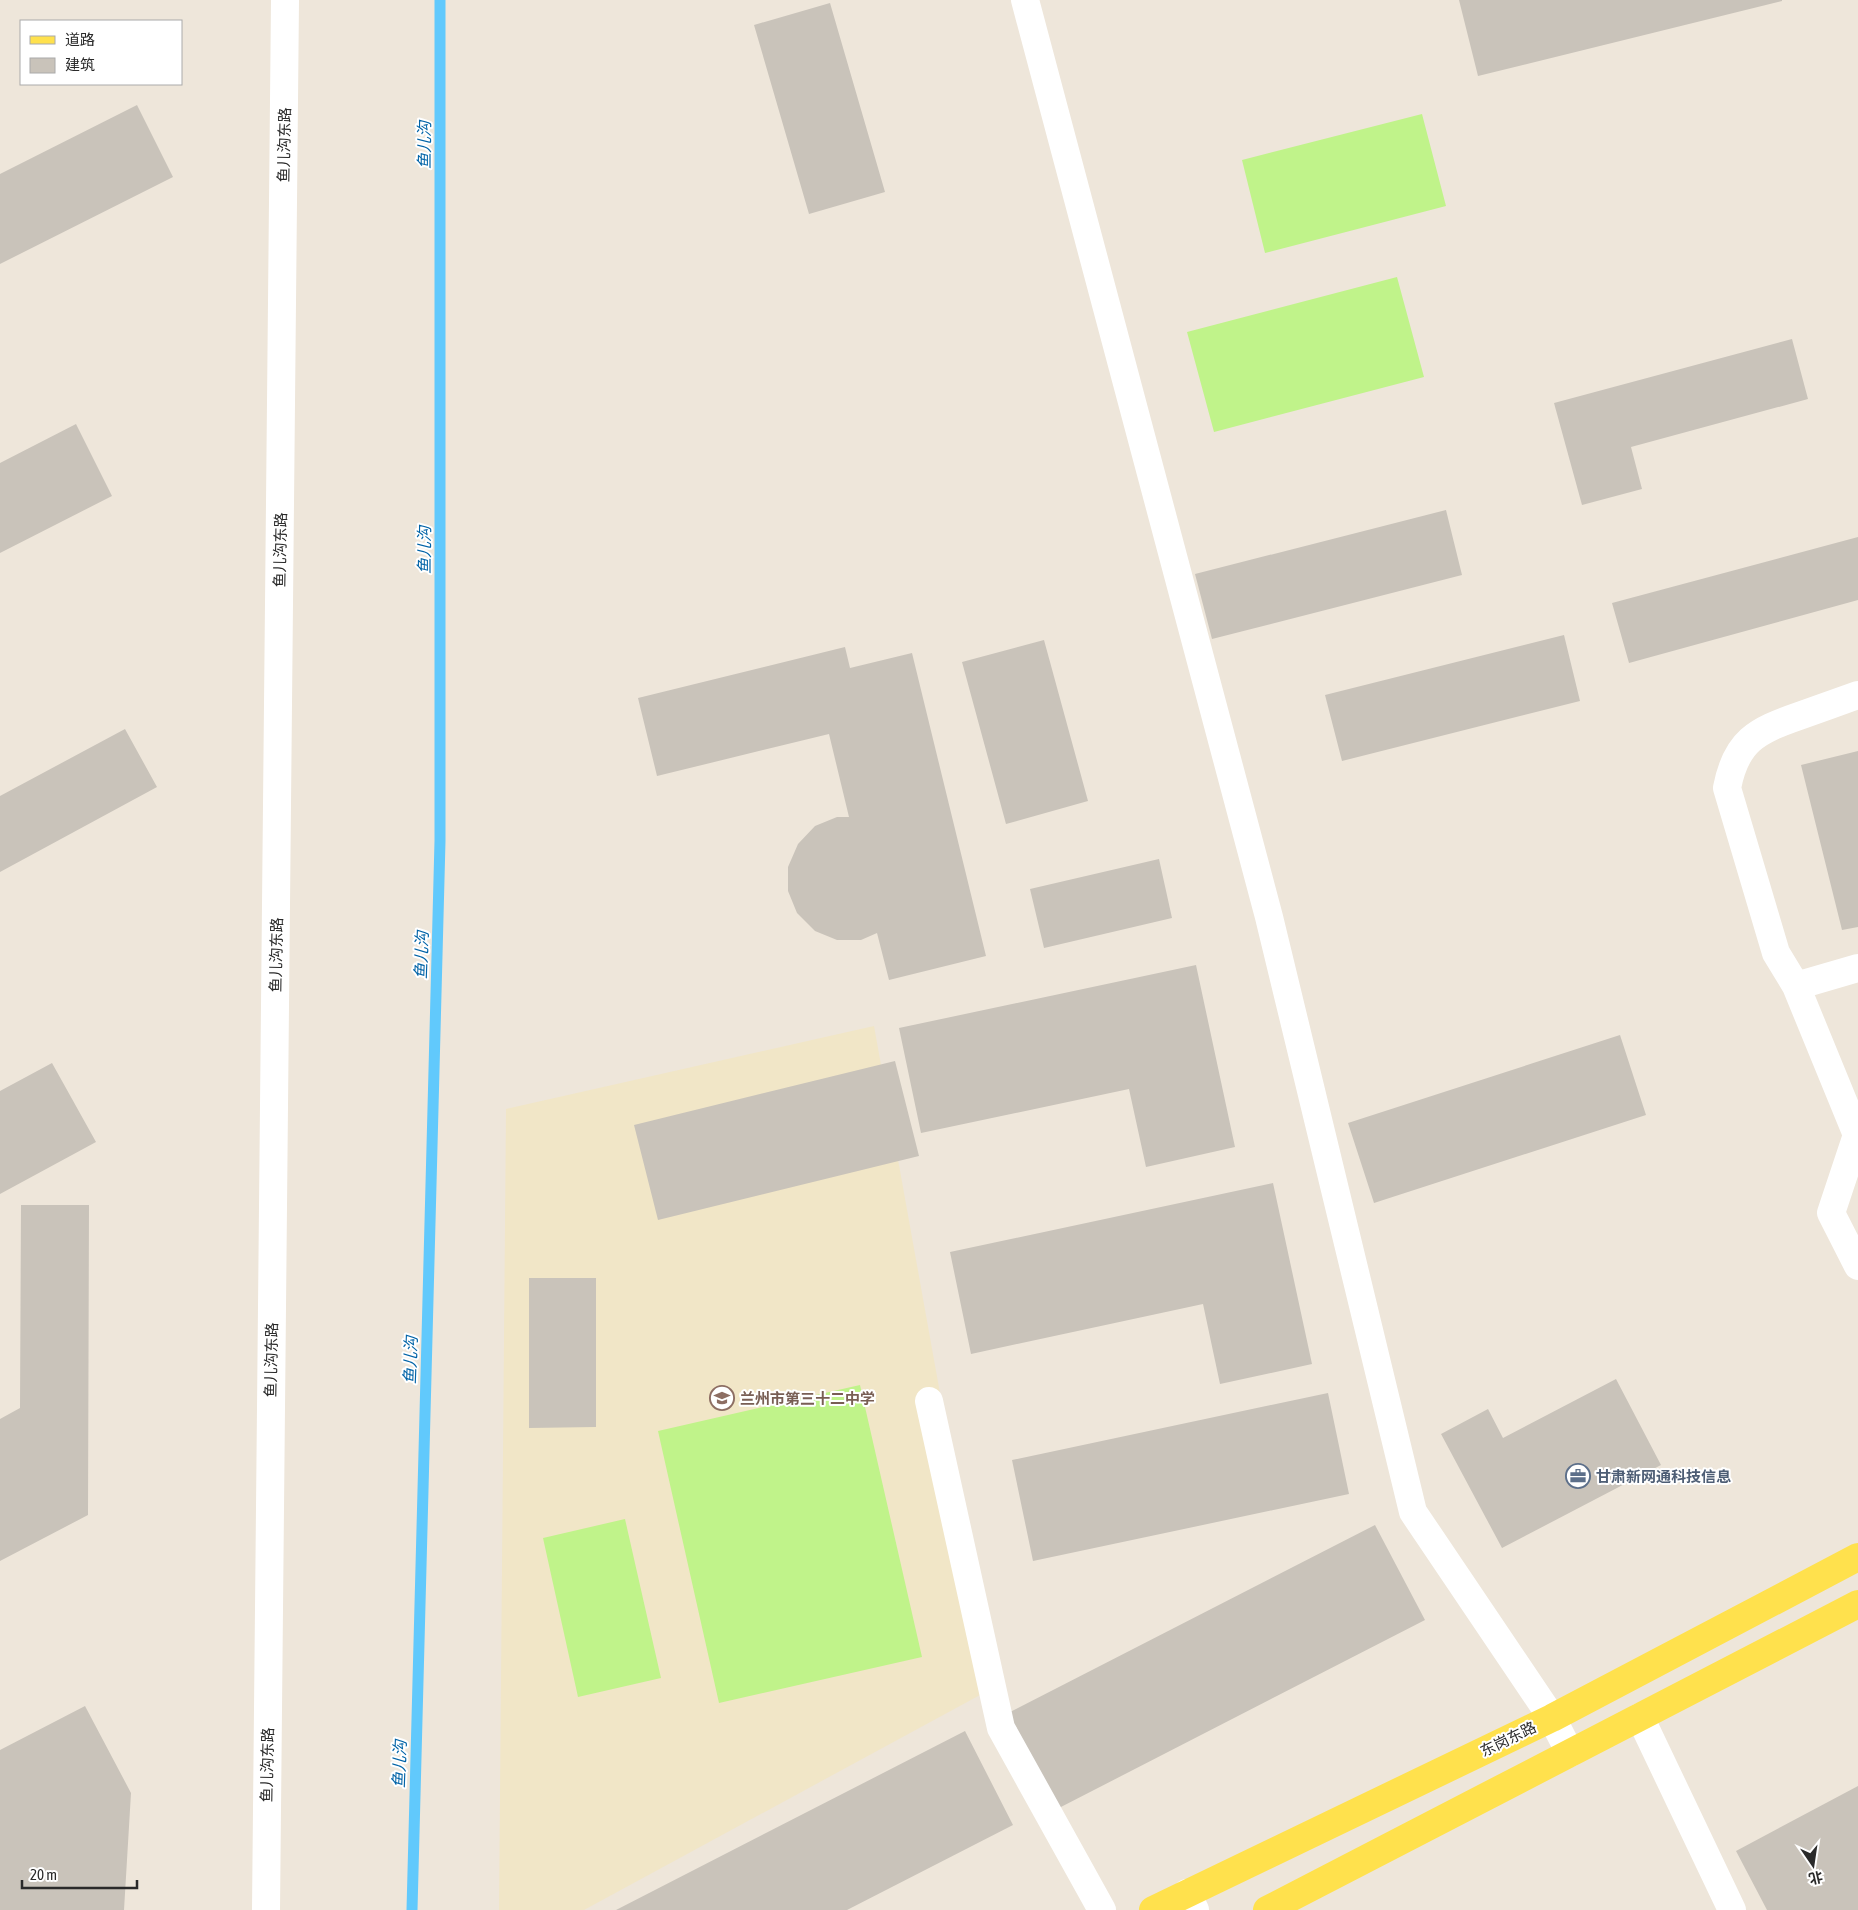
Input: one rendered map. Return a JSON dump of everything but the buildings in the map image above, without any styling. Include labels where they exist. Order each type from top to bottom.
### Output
[{"type":"main road","name":"东岗东路","points":[[1153,1910],[1191,1902],[1552,1718],[1858,1557]]},
{"type":"main road","points":[[1267,1910],[1858,1604]]},
{"type":"street","name":"鱼儿沟东路","points":[[266,1910],[285,0]]},
{"type":"street","points":[[1024,0],[1269,917],[1413,1512],[1552,1718],[1570,1753]]},
{"type":"street","points":[[1858,695],[1773,725],[1755,735],[1741,750],[1731,768],[1727,788],[1776,953],[1796,986],[1858,1134],[1831,1213],[1858,1266]]},
{"type":"street","points":[[1796,986],[1858,968]]},
{"type":"street","points":[[929,1401],[1001,1728],[1102,1910]]},
{"type":"street","points":[[1640,1718],[1732,1910]]},
{"type":"street","points":[[1718,1879],[1722,1910]]},
{"type":"shaded area","name":"兰州市第三十二中学","points":[[874,1026],[993,1688],[584,1910],[499,1910],[506,1109]]},
{"type":"green space","points":[[1422,114],[1446,206],[1265,253],[1242,160]]},
{"type":"green space","points":[[1397,277],[1424,377],[1214,432],[1187,332]]},
{"type":"green space","points":[[860,1385],[922,1657],[719,1703],[658,1431]]},
{"type":"green space","points":[[625,1519],[661,1678],[578,1697],[543,1538]]},
{"type":"waterway","name":"鱼儿沟","points":[[412,1910],[440,841],[440,0]]},
{"type":"place","name":"兰州市第三十二中学","points":[[722,1398]]},
{"type":"place","name":"甘肃新网通科技信息","points":[[1578,1476]]}]
